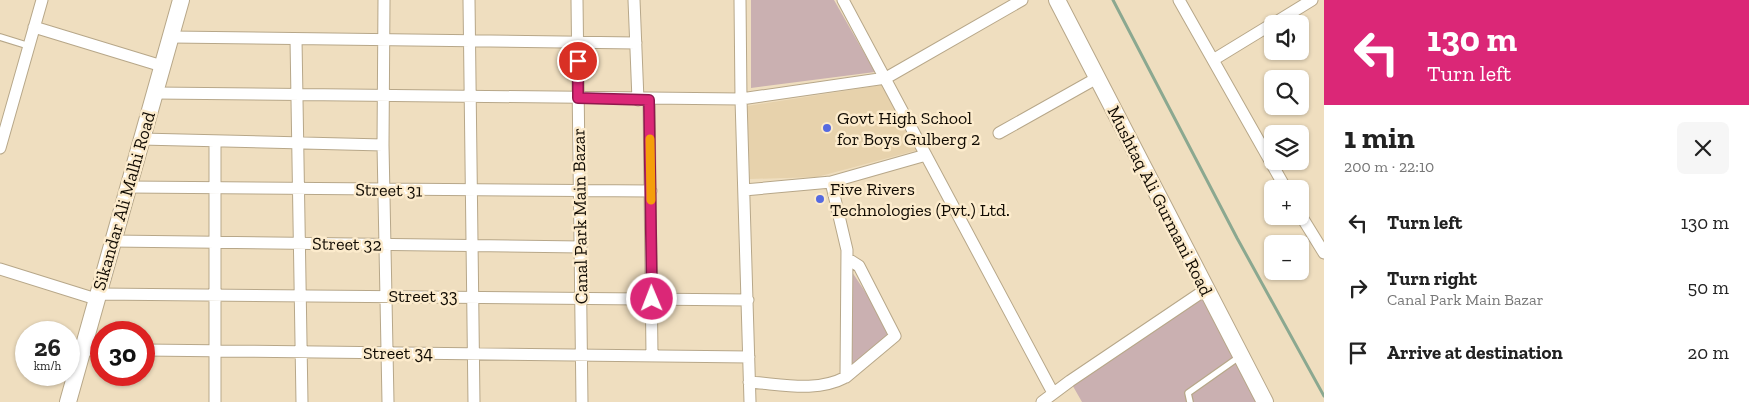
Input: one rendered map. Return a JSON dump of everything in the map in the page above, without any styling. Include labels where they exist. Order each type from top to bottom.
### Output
[{"type":"street","points":[[0,144],[42,0]]},
{"type":"street","name":"Sikandar Ali Malhi Road","points":[[68,402],[181,0]]},
{"type":"street","points":[[384,0],[383,145],[388,402]]},
{"type":"street","points":[[469,0],[474,402]]},
{"type":"street","name":"Canal Park Main Bazar","points":[[577,0],[582,402]]},
{"type":"street","points":[[634,0],[636,43],[651,191],[652,355]]},
{"type":"street","points":[[740,0],[750,402]]},
{"type":"street","points":[[843,0],[1053,393]]},
{"type":"street","points":[[155,93],[470,96],[643,100],[741,99],[886,78],[1022,0]]},
{"type":"street","name":"Mushtaq Ali Gurmani Road","points":[[1057,0],[1205,290],[1265,402]]},
{"type":"street","points":[[1179,0],[1281,180]]},
{"type":"street","points":[[1288,15],[1312,0]]},
{"type":"street","points":[[34,27],[162,66]]},
{"type":"street","points":[[1213,60],[1264,29]]},
{"type":"street","points":[[171,37],[636,43]]},
{"type":"street","points":[[296,39],[302,402]]},
{"type":"street","points":[[999,133],[1097,78]]},
{"type":"street","points":[[141,139],[383,145]]},
{"type":"street","points":[[215,141],[215,402]]},
{"type":"street","points":[[744,190],[831,182],[926,155]]},
{"type":"street","points":[[831,182],[847,243],[846,377]]},
{"type":"street","name":"Street 31","points":[[127,187],[580,192],[651,191]]},
{"type":"street","points":[[1307,225],[1324,253]]},
{"type":"street","name":"Street 32","points":[[112,241],[581,247]]},
{"type":"street","points":[[750,382],[824,386],[846,377],[895,336],[859,266],[848,259]]},
{"type":"street","name":"Street 33","points":[[0,269],[97,296],[386,296],[748,300]]},
{"type":"street","points":[[1042,402],[1205,290]]},
{"type":"street","points":[[82,350],[90,350]]},
{"type":"street","name":"Street 34","points":[[155,350],[749,357]]},
{"type":"lane","points":[[0,37],[29,46]]},
{"type":"lane","points":[[1190,402],[1188,393],[1240,356]]},
{"type":"shaded area","points":[[751,0],[834,0],[875,72],[751,88]]},
{"type":"shaded area","name":"Govt High School for Boys Gulberg 2","points":[[882,85],[918,150],[817,177],[750,179],[747,106]]},
{"type":"shaded area","points":[[852,272],[890,329],[891,335],[849,368]]},
{"type":"shaded area","points":[[1205,290],[1265,402],[1082,402],[1070,381]]},
{"type":"waterway","points":[[1113,0],[1237,238],[1324,396]]},
{"type":"slow traffic","points":[[650,139],[651,200]]},
{"type":"place","name":"Govt High School for Boys Gulberg 2","points":[[827,128]]},
{"type":"place","name":"Five Rivers Technologies (Pvt.) Ltd.","points":[[820,199]]},
{"type":"route","points":[[578,61],[578,98],[649,100],[652,299]]}]
